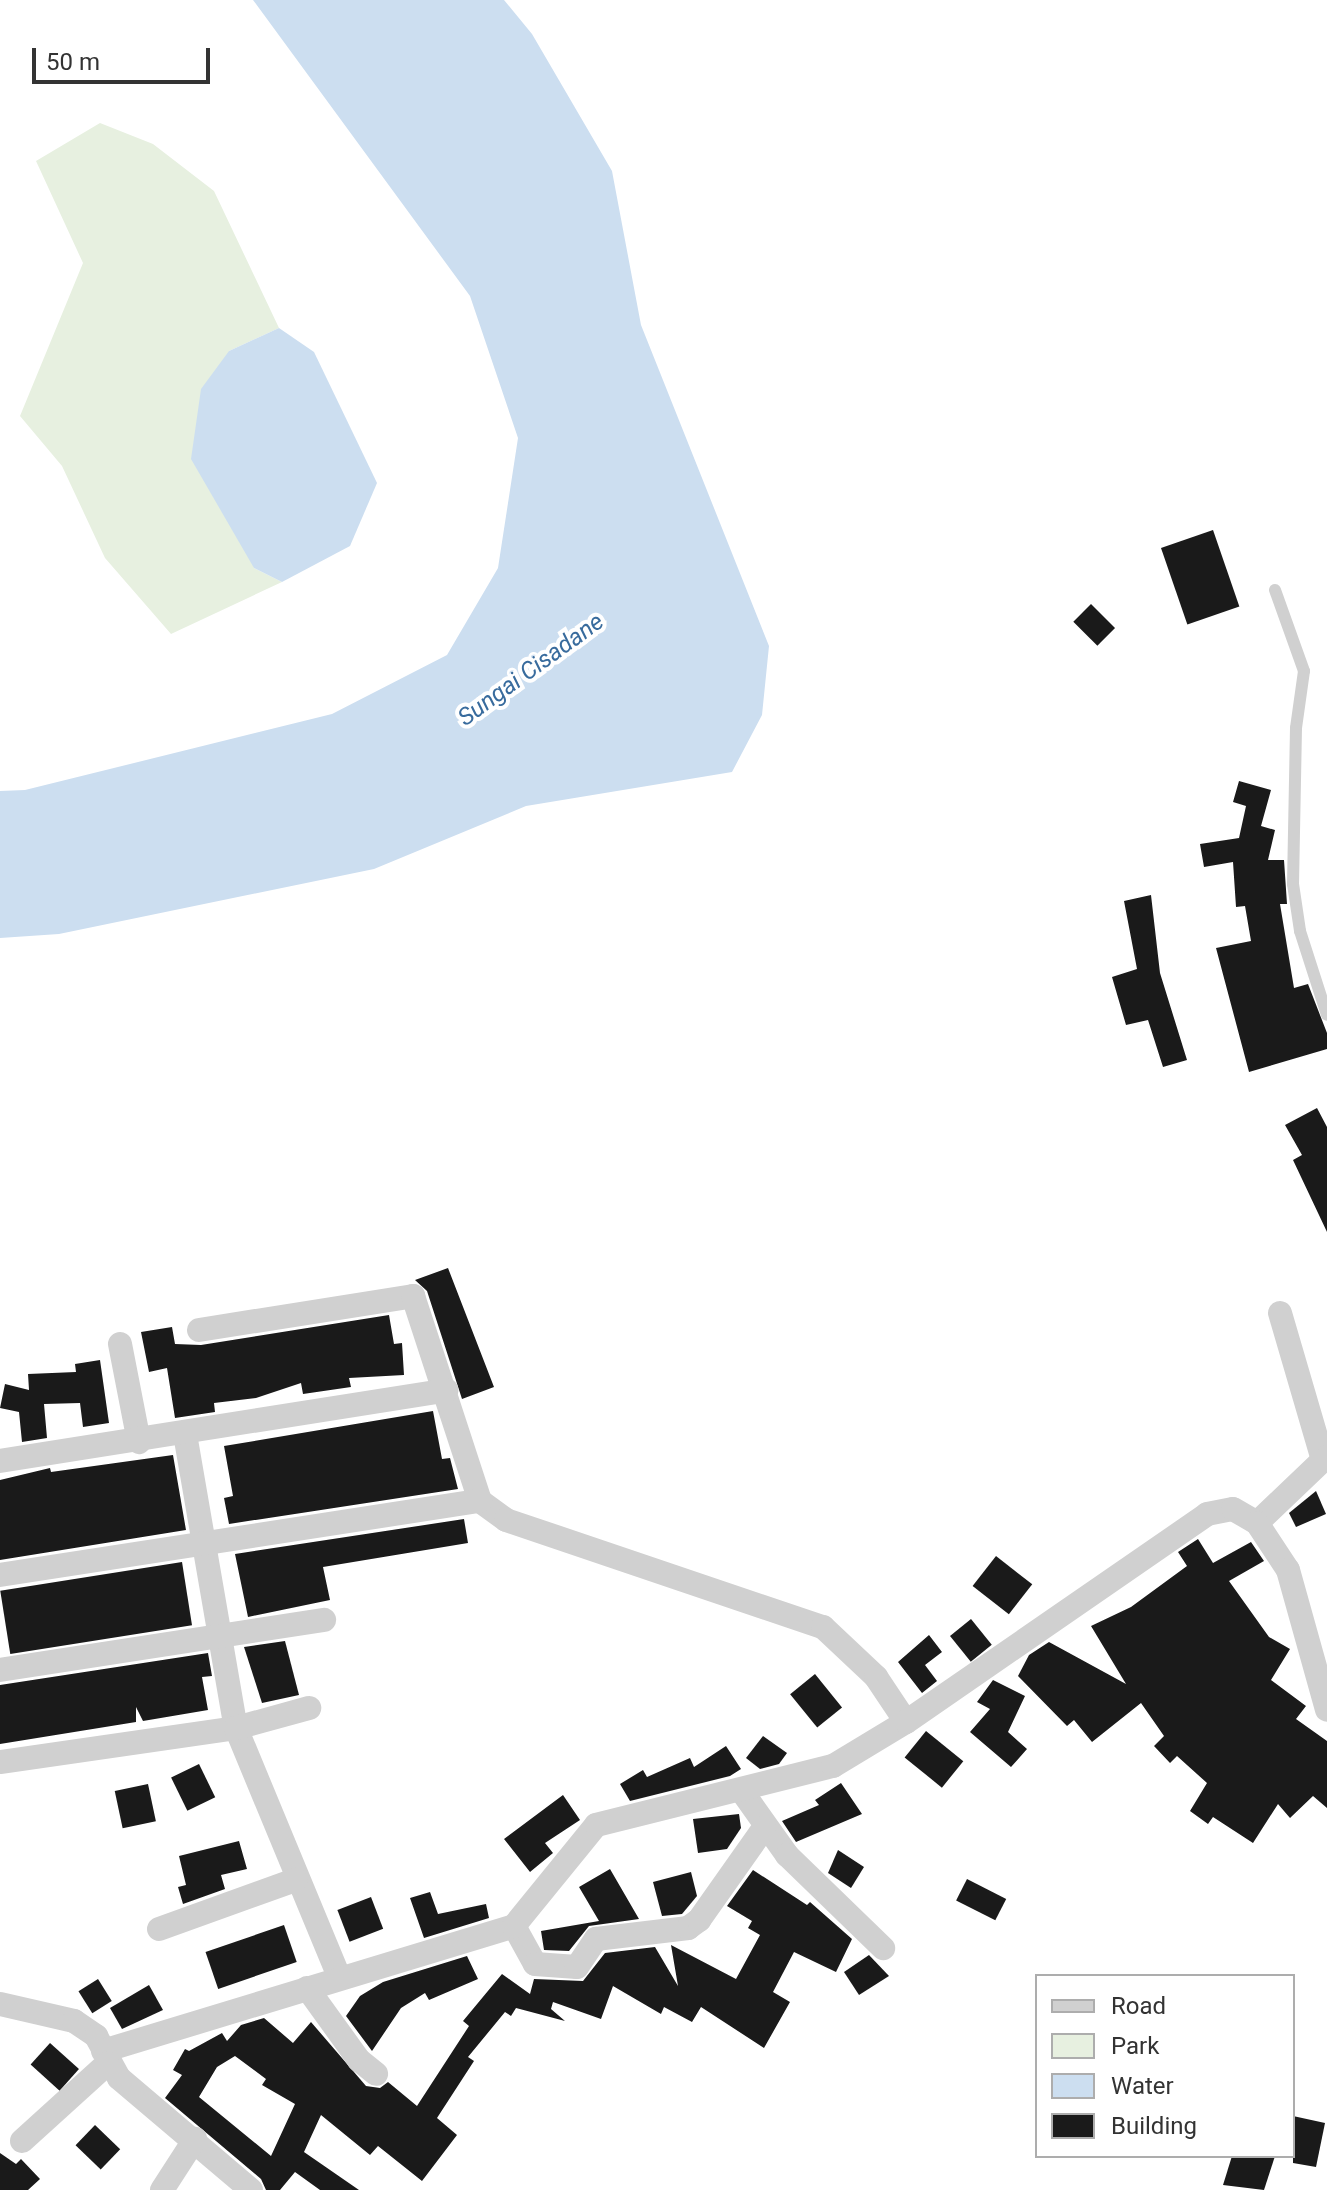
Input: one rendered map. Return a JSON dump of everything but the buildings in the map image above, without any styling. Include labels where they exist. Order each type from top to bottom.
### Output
[{"type":"street","points":[[199,1330],[413,1296],[480,1501],[506,1520],[823,1627],[854,1653],[906,1722]]},
{"type":"street","points":[[1257,1523],[1325,1458],[1280,1313]]},
{"type":"street","points":[[120,1344],[139,1442]]},
{"type":"street","points":[[0,1461],[139,1442],[446,1390]]},
{"type":"street","points":[[185,1434],[236,1728],[295,1880],[339,1977]]},
{"type":"street","points":[[0,1575],[480,1501]]},
{"type":"street","points":[[22,2141],[105,2057],[339,1977],[514,1926],[596,1825],[833,1766],[906,1722],[1207,1514],[1233,1509],[1257,1523],[1288,1570],[1327,1710]]},
{"type":"street","points":[[0,1670],[324,1620]]},
{"type":"street","points":[[0,1762],[236,1728],[309,1708]]},
{"type":"street","points":[[741,1790],[764,1828],[883,1948]]},
{"type":"street","points":[[514,1926],[535,1964],[577,1967],[598,1938],[688,1928],[699,1920],[764,1828]]},
{"type":"street","points":[[159,1929],[295,1880]]},
{"type":"street","points":[[307,1988],[359,2060],[376,2074]]},
{"type":"street","points":[[0,2004],[74,2021],[96,2036],[105,2057],[251,2190]]},
{"type":"street","points":[[162,2190],[195,2139]]},
{"type":"lane","points":[[1275,590],[1304,671],[1296,728],[1293,884],[1300,931],[1327,1015]]},
{"type":"green space","points":[[100,123],[153,144],[214,191],[279,328],[229,351],[254,568],[282,582],[171,634],[105,558],[62,466],[20,416],[83,263],[36,161]]},
{"type":"water","name":"Sungai Cisadane","points":[[253,0],[504,0],[532,34],[612,171],[641,325],[769,646],[762,715],[732,772],[526,806],[374,869],[59,934],[0,938],[0,791],[25,790],[332,714],[447,655],[498,568],[518,438],[470,296]]},
{"type":"water","points":[[279,328],[314,352],[377,483],[350,546],[282,582],[254,568],[191,459],[201,389],[229,351]]}]
